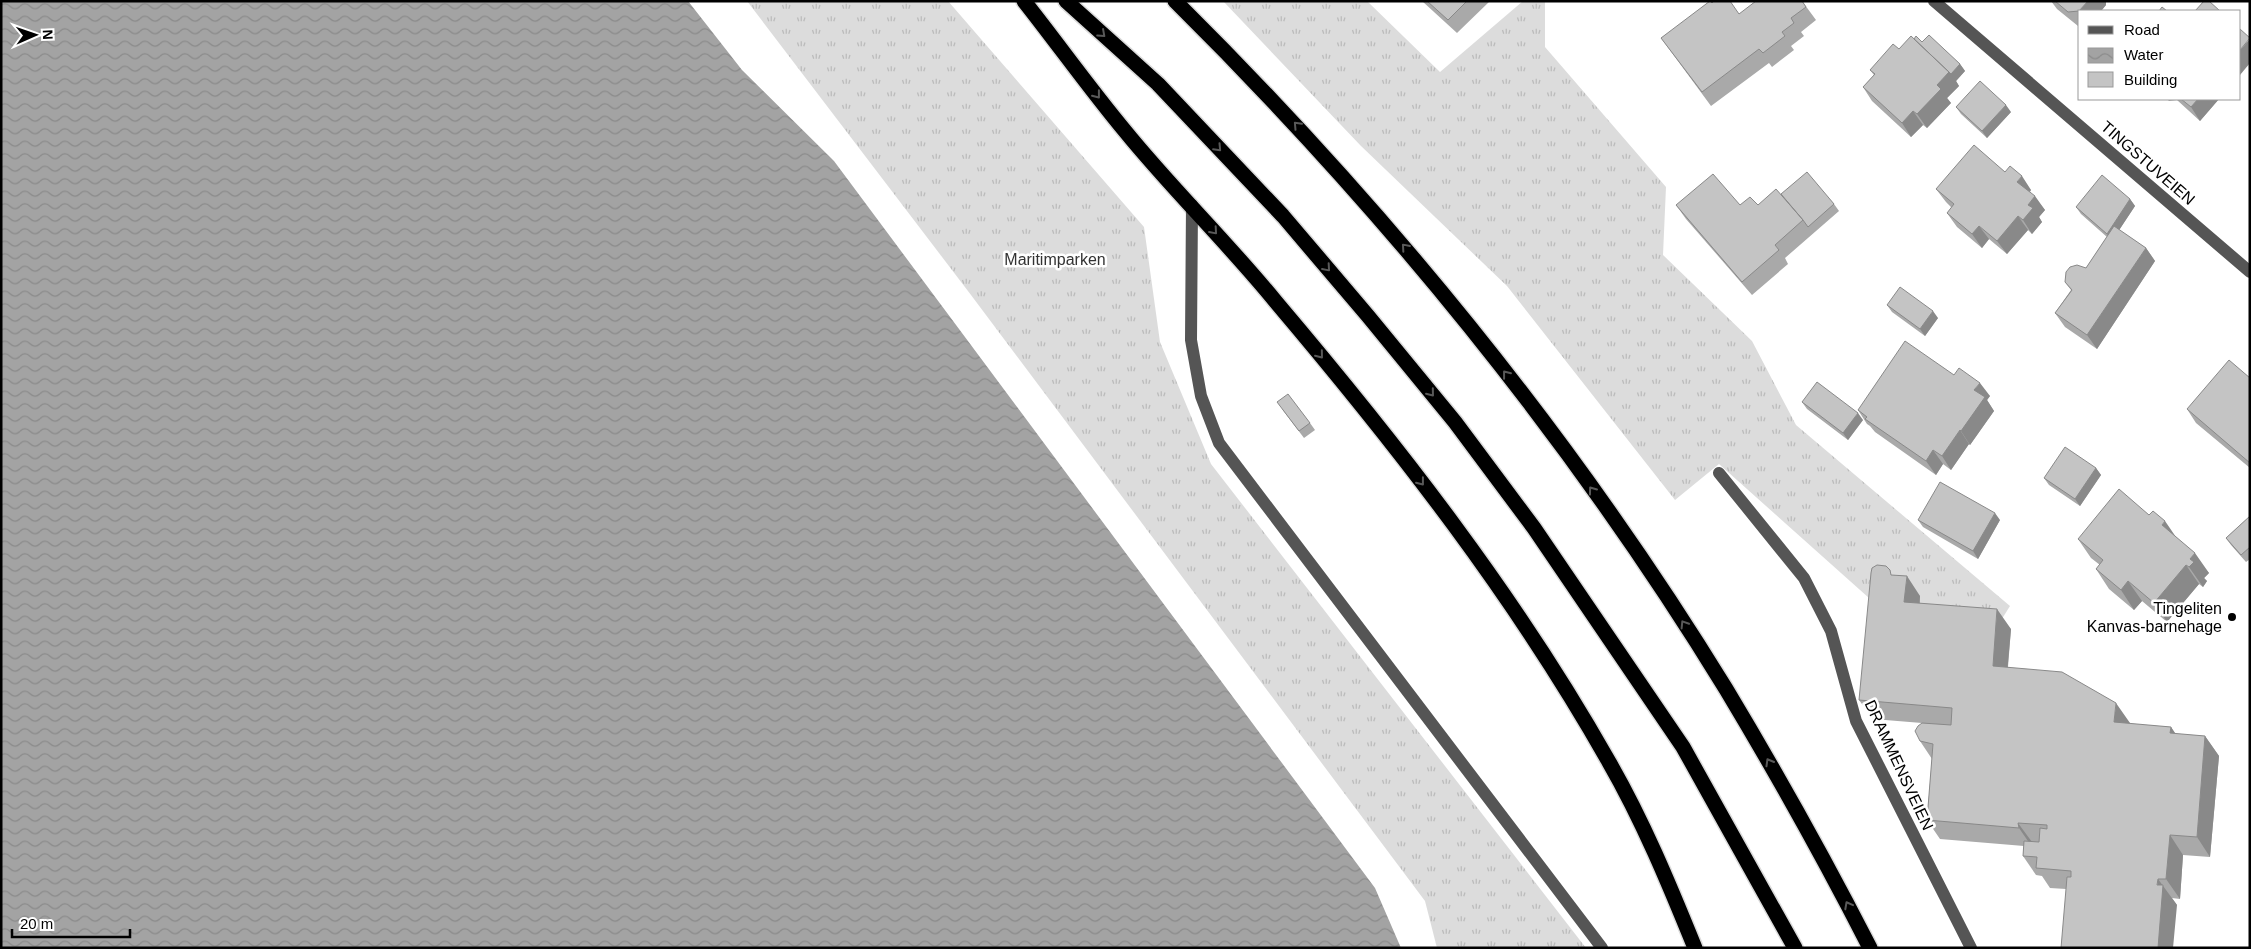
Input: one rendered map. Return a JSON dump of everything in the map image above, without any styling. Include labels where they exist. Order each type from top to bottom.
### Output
[{"type":"highway","points":[[1024,1],[1126,132],[1275,300],[1357,401],[1431,494],[1499,589],[1560,681],[1609,762],[1644,830],[1694,948]]},
{"type":"highway","points":[[1066,1],[1158,84],[1283,216],[1455,422],[1534,528],[1683,747],[1795,948]]},
{"type":"highway","points":[[1175,1],[1296,125],[1418,262],[1541,420],[1672,605],[1725,688],[1815,842],[1870,948]]},
{"type":"street","name":"TINGSTUVEIEN","points":[[1934,1],[2250,272]]},
{"type":"street","points":[[1192,206],[1191,340],[1201,396],[1219,443],[1602,948]]},
{"type":"street","name":"DRAMMENSVEIEN","points":[[1719,473],[1804,578],[1831,631],[1856,720],[1971,948]]},
{"type":"green space","name":"Maritimparken","points":[[747,1],[948,1],[1144,227],[1160,342],[1211,464],[1586,948],[1437,948],[1425,901],[971,295]]},
{"type":"green space","points":[[1223,1],[1367,1],[1440,72],[1523,1],[1545,1],[1545,47],[1666,187],[1663,255],[1752,341],[1796,425],[2010,606],[1995,630],[1869,598],[1719,464],[1675,500],[1507,286],[1361,146]]},
{"type":"water","points":[[1,1],[688,1],[742,70],[834,161],[1375,888],[1401,948],[1,948]]},
{"type":"building","points":[[1427,1],[1467,1],[1448,20]]},
{"type":"building","points":[[1710,1],[1712,3],[1714,1],[1730,1],[1739,14],[1756,1],[1802,1],[1806,7],[1791,18],[1794,23],[1782,32],[1785,36],[1763,53],[1759,49],[1702,92],[1661,38]]},
{"type":"building","points":[[2055,1],[2088,1],[2078,11],[2068,12]]},
{"type":"building","points":[[2204,1],[2209,1],[2219,10],[2196,10]]},
{"type":"building","points":[[2241,30],[2250,38],[2241,49]]},
{"type":"building","points":[[1929,35],[1960,64],[1951,74],[1914,39],[1916,36],[1922,42]]},
{"type":"building","points":[[1911,36],[1949,72],[1937,85],[1941,89],[1917,114],[1913,111],[1902,123],[1863,87],[1875,74],[1870,70],[1893,44],[1899,49]]},
{"type":"building","points":[[1980,81],[2006,105],[1982,131],[1956,107]]},
{"type":"building","points":[[2182,100],[2197,100],[2191,107]]},
{"type":"building","points":[[1974,145],[2005,172],[2010,166],[2022,176],[2017,182],[2035,196],[2028,205],[2033,208],[2023,220],[2018,216],[1997,241],[1979,226],[1972,234],[1947,213],[1954,204],[1936,189]]},
{"type":"building","points":[[1807,172],[1834,204],[1808,227],[1781,194]]},
{"type":"building","points":[[1713,174],[1740,205],[1750,197],[1758,205],[1776,189],[1803,220],[1775,245],[1779,250],[1742,282],[1676,205]]},
{"type":"building","points":[[2102,175],[2130,199],[2107,234],[2076,207]]},
{"type":"building","points":[[2114,226],[2146,248],[2087,335],[2055,313],[2072,290],[2065,282],[2066,272],[2070,267],[2077,265],[2086,268]]},
{"type":"building","points":[[1900,287],[1933,311],[1920,329],[1887,305]]},
{"type":"building","points":[[1905,341],[1954,375],[1959,368],[1980,383],[1974,390],[1985,397],[1942,456],[1933,450],[1926,461],[1865,419],[1867,417],[1858,410]]},
{"type":"building","points":[[2229,360],[2250,378],[2250,463],[2187,409]]},
{"type":"building","points":[[1817,382],[1858,413],[1843,433],[1802,402]]},
{"type":"building","points":[[1288,394],[1310,423],[1299,431],[1277,402]]},
{"type":"building","points":[[2065,447],[2096,468],[2075,499],[2044,478]]},
{"type":"building","points":[[1940,482],[1995,513],[1973,551],[1918,520]]},
{"type":"building","points":[[2119,489],[2149,515],[2153,511],[2165,521],[2162,525],[2195,553],[2190,559],[2194,562],[2189,567],[2186,565],[2154,603],[2128,581],[2121,590],[2096,569],[2103,560],[2078,539]]},
{"type":"building","points":[[2250,516],[2250,547],[2241,555],[2226,538]]},
{"type":"building","points":[[1877,565],[1886,566],[1890,570],[1891,575],[1907,576],[1904,602],[1997,609],[1993,666],[2062,672],[2116,703],[2114,722],[2171,727],[2170,733],[2205,736],[2197,837],[2170,835],[2166,879],[2158,879],[2157,885],[2163,885],[2158,948],[2061,948],[2067,877],[2071,877],[2071,871],[2036,868],[2037,857],[2023,856],[2024,841],[2039,842],[2040,828],[2047,829],[2047,825],[2018,823],[2019,828],[1927,820],[1933,744],[1920,741],[1915,731],[1922,723],[1951,725],[1952,708],[1859,700],[1871,573],[1872,568]]},
{"type":"place","name":"Tingeliten Kanvas-barnehage","points":[[2232,617]]}]
